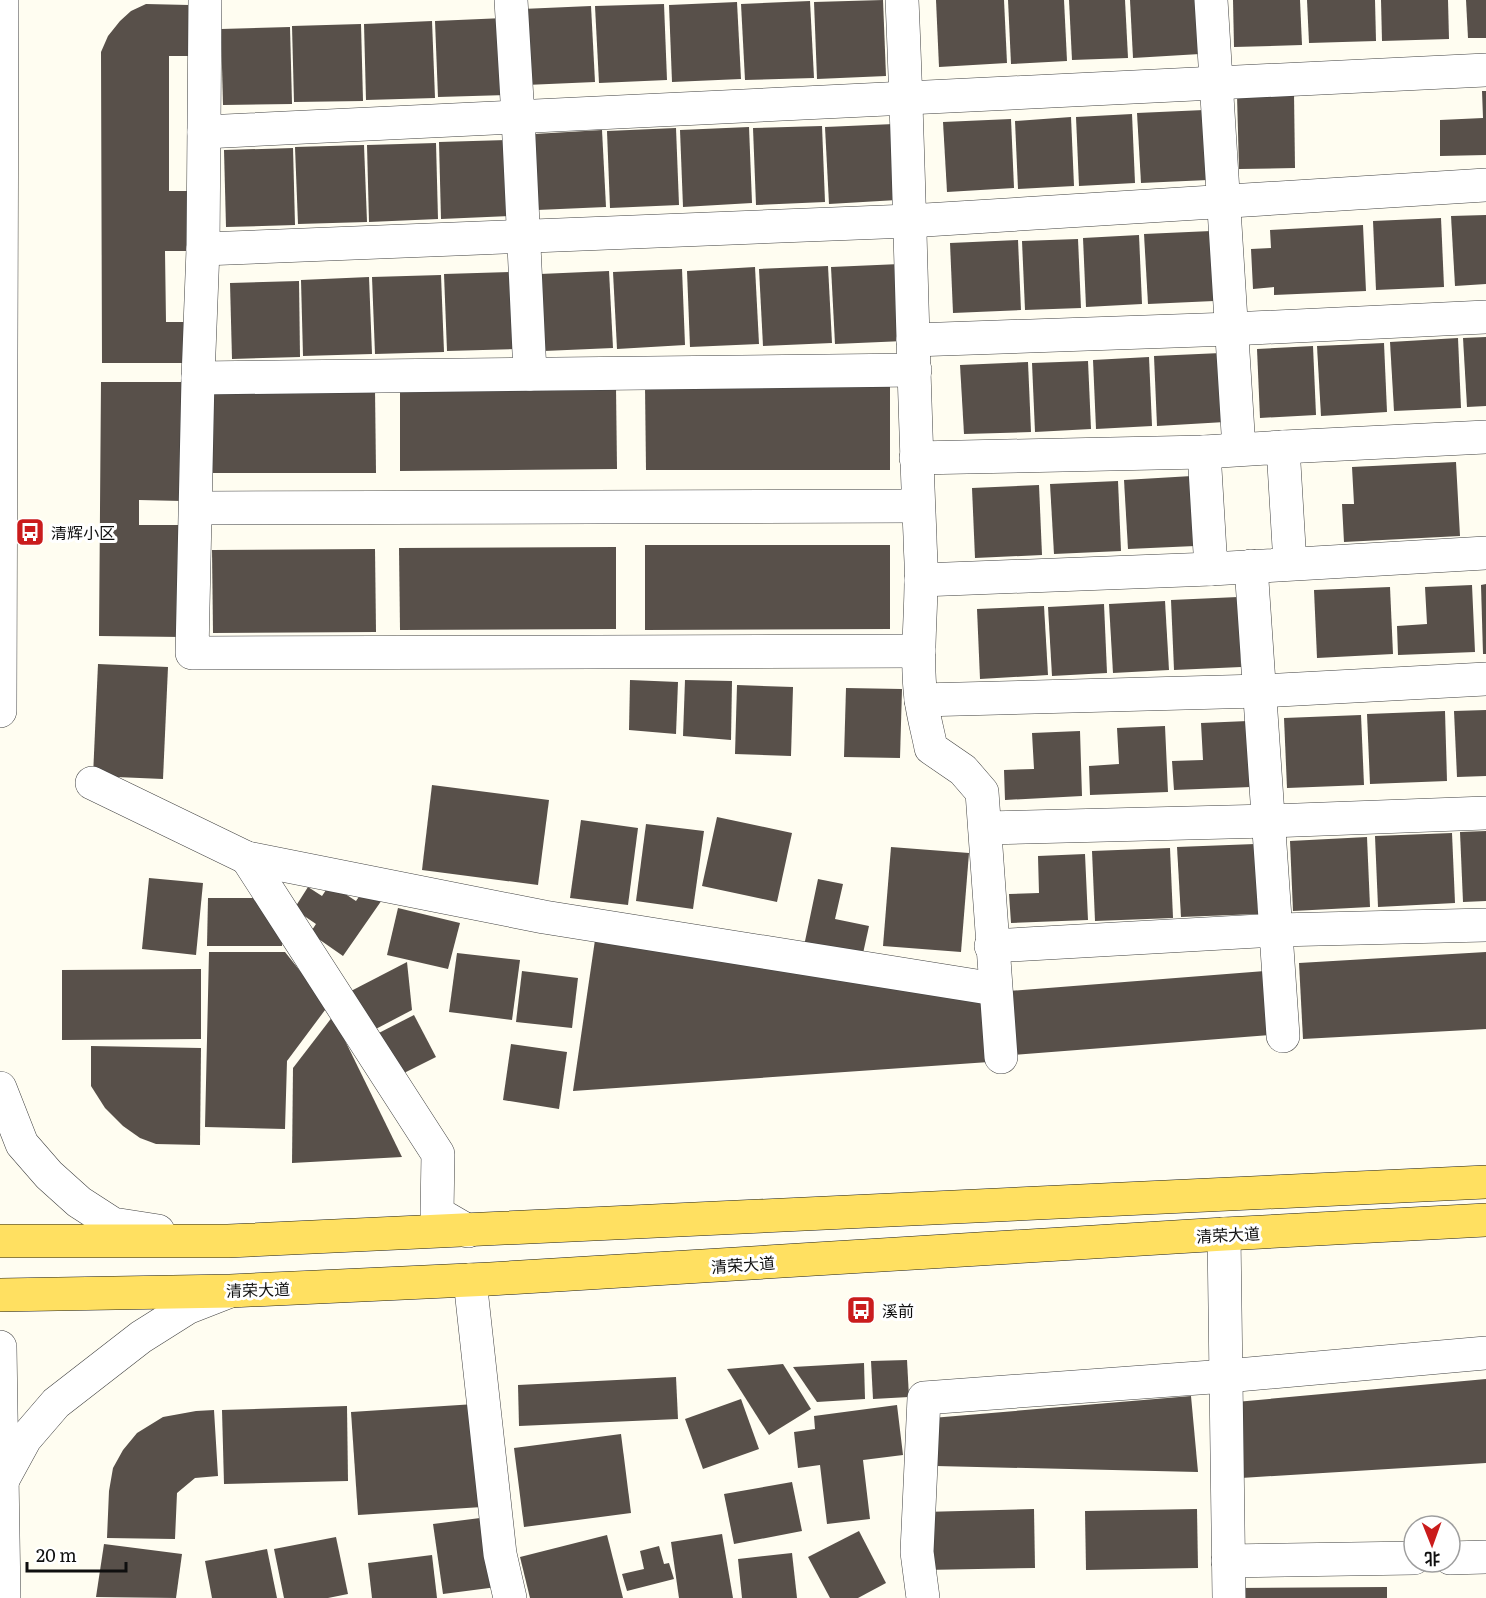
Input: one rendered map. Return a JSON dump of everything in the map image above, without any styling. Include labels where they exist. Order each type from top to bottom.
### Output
[{"type":"main road","points":[[0,1242],[228,1241],[1486,1182]]},
{"type":"main road","name":"清荣大道","points":[[0,1295],[231,1291],[470,1280],[1486,1220]]},
{"type":"street","points":[[0,711],[2,0]]},
{"type":"street","points":[[205,0],[203,249],[192,653],[919,651]]},
{"type":"street","points":[[511,0],[530,374]]},
{"type":"street","points":[[902,0],[921,580],[919,651],[921,700],[931,748],[963,770],[982,792],[994,989],[1001,1057]]},
{"type":"street","points":[[1211,0],[1239,449]]},
{"type":"street","points":[[204,132],[1486,70]]},
{"type":"street","points":[[203,249],[909,221],[1486,184]]},
{"type":"street","points":[[198,378],[530,374],[914,355],[1231,329],[1486,317]]},
{"type":"street","points":[[916,458],[1204,452],[1486,437]]},
{"type":"street","points":[[1283,447],[1290,564]]},
{"type":"street","points":[[1204,452],[1211,569]]},
{"type":"street","points":[[196,508],[918,506]]},
{"type":"street","points":[[921,580],[1211,569],[1486,553]]},
{"type":"street","points":[[1251,566],[1283,1036]]},
{"type":"street","points":[[921,700],[1260,691],[1486,679]]},
{"type":"street","points":[[92,783],[247,858],[544,917],[994,989]]},
{"type":"street","points":[[985,828],[1269,822],[1486,813]]},
{"type":"street","points":[[247,858],[438,1154],[437,1213],[468,1231]]},
{"type":"street","points":[[991,946],[1277,930],[1486,925]]},
{"type":"street","points":[[0,1088],[22,1144],[49,1175],[79,1202],[113,1224],[228,1241]]},
{"type":"street","points":[[1224,1234],[1228,1598]]},
{"type":"street","points":[[470,1280],[500,1554],[510,1598]]},
{"type":"street","points":[[2,1481],[25,1439],[57,1403],[141,1337],[187,1308],[231,1291]]},
{"type":"street","points":[[0,1347],[4,1598]]},
{"type":"street","points":[[923,1598],[917,1552],[924,1398],[1226,1376],[1486,1353]]},
{"type":"street","points":[[1462,1558],[1486,1557]]},
{"type":"street","points":[[1228,1561],[1402,1558]]},
{"type":"building","points":[[883,0],[886,76],[817,79],[814,2]]},
{"type":"building","points":[[936,0],[1004,0],[1007,63],[939,67]]},
{"type":"building","points":[[1008,0],[1064,0],[1067,61],[1011,64]]},
{"type":"building","points":[[1069,0],[1125,0],[1128,58],[1072,60]]},
{"type":"building","points":[[1130,0],[1198,0],[1200,54],[1133,58]]},
{"type":"building","points":[[1233,0],[1300,0],[1302,45],[1234,47]]},
{"type":"building","points":[[1307,0],[1375,0],[1376,41],[1309,43]]},
{"type":"building","points":[[1381,0],[1448,0],[1449,39],[1382,41]]},
{"type":"building","points":[[1466,0],[1486,0],[1486,38],[1468,38]]},
{"type":"building","points":[[810,1],[814,78],[745,80],[741,4]]},
{"type":"building","points":[[737,2],[741,79],[672,82],[669,5]]},
{"type":"building","points":[[146,4],[189,5],[189,56],[169,56],[169,191],[189,191],[189,251],[165,251],[166,322],[189,322],[189,363],[102,363],[101,52],[108,36],[120,21],[131,11]]},
{"type":"building","points":[[664,4],[667,80],[599,83],[595,6]]},
{"type":"building","points":[[591,6],[595,82],[526,85],[522,9]]},
{"type":"building","points":[[504,18],[507,95],[438,97],[435,21]]},
{"type":"building","points":[[432,21],[435,98],[366,100],[364,24]]},
{"type":"building","points":[[361,24],[363,101],[294,102],[292,26]]},
{"type":"building","points":[[290,27],[292,104],[223,105],[221,29]]},
{"type":"building","points":[[1482,91],[1486,91],[1486,155],[1440,156],[1440,120],[1483,118]]},
{"type":"building","points":[[1294,93],[1295,168],[1239,169],[1237,95]]},
{"type":"building","points":[[1204,110],[1208,180],[1141,183],[1137,113]]},
{"type":"building","points":[[1132,114],[1135,183],[1079,186],[1076,117]]},
{"type":"building","points":[[1071,117],[1074,186],[1018,189],[1015,121]]},
{"type":"building","points":[[1011,119],[1014,188],[947,192],[943,122]]},
{"type":"building","points":[[894,124],[897,200],[829,204],[825,127]]},
{"type":"building","points":[[822,126],[825,202],[756,205],[753,128]]},
{"type":"building","points":[[749,127],[752,203],[683,207],[680,130]]},
{"type":"building","points":[[676,128],[679,205],[610,208],[607,131]]},
{"type":"building","points":[[602,130],[606,207],[537,210],[534,134]]},
{"type":"building","points":[[507,140],[510,216],[441,219],[439,142]]},
{"type":"building","points":[[436,143],[438,219],[369,222],[367,145]]},
{"type":"building","points":[[364,145],[367,222],[298,224],[295,147]]},
{"type":"building","points":[[293,148],[295,225],[226,227],[224,150]]},
{"type":"building","points":[[1486,215],[1486,284],[1455,286],[1451,216]]},
{"type":"building","points":[[1441,218],[1444,287],[1376,290],[1373,221]]},
{"type":"building","points":[[1363,225],[1366,291],[1274,295],[1274,287],[1253,289],[1251,249],[1271,248],[1270,230]]},
{"type":"building","points":[[1211,231],[1214,301],[1148,304],[1144,234]]},
{"type":"building","points":[[1139,235],[1142,304],[1086,307],[1083,238]]},
{"type":"building","points":[[1078,239],[1081,308],[1025,310],[1022,241]]},
{"type":"building","points":[[1018,240],[1021,310],[953,313],[950,243]]},
{"type":"building","points":[[900,264],[904,341],[835,344],[831,267]]},
{"type":"building","points":[[828,266],[832,343],[763,346],[759,269]]},
{"type":"building","points":[[755,267],[759,344],[690,347],[687,271]]},
{"type":"building","points":[[682,269],[685,345],[617,349],[613,272]]},
{"type":"building","points":[[609,271],[613,348],[544,351],[540,274]]},
{"type":"building","points":[[513,272],[515,349],[447,351],[444,274]]},
{"type":"building","points":[[441,275],[444,352],[375,354],[372,277]]},
{"type":"building","points":[[369,277],[372,354],[303,356],[301,280]]},
{"type":"building","points":[[299,281],[300,357],[232,359],[230,283]]},
{"type":"building","points":[[1486,337],[1486,406],[1467,407],[1463,338]]},
{"type":"building","points":[[1458,338],[1461,408],[1394,411],[1390,342]]},
{"type":"building","points":[[1384,343],[1387,412],[1321,416],[1317,346]]},
{"type":"building","points":[[1313,346],[1316,415],[1260,418],[1257,349]]},
{"type":"building","points":[[1221,353],[1225,422],[1157,426],[1154,356]]},
{"type":"building","points":[[1149,357],[1152,426],[1096,429],[1093,360]]},
{"type":"building","points":[[1088,361],[1091,429],[1035,432],[1032,363]]},
{"type":"building","points":[[1028,362],[1031,432],[964,434],[960,365]]},
{"type":"building","points":[[101,382],[182,382],[182,501],[139,500],[139,525],[184,525],[182,637],[99,636]]},
{"type":"building","points":[[890,385],[890,470],[646,470],[645,386]]},
{"type":"building","points":[[616,387],[617,469],[400,471],[400,388]]},
{"type":"building","points":[[375,389],[376,473],[213,473],[212,391]]},
{"type":"building","points":[[1456,462],[1460,536],[1344,542],[1342,504],[1354,504],[1352,467]]},
{"type":"building","points":[[1192,476],[1195,546],[1128,549],[1124,480]]},
{"type":"building","points":[[1118,481],[1121,551],[1054,554],[1050,484]]},
{"type":"building","points":[[1039,485],[1042,555],[975,558],[972,488]]},
{"type":"building","points":[[645,545],[890,545],[890,629],[645,630]]},
{"type":"building","points":[[616,547],[616,629],[400,630],[399,548]]},
{"type":"building","points":[[375,549],[376,632],[213,633],[212,550]]},
{"type":"building","points":[[1486,584],[1486,654],[1483,654],[1481,585]]},
{"type":"building","points":[[1472,585],[1475,652],[1398,655],[1397,626],[1427,624],[1425,587]]},
{"type":"building","points":[[1390,587],[1393,654],[1317,658],[1314,590]]},
{"type":"building","points":[[1238,597],[1241,667],[1174,670],[1171,600]]},
{"type":"building","points":[[1165,601],[1169,670],[1113,673],[1109,604]]},
{"type":"building","points":[[1104,604],[1107,673],[1052,676],[1048,607]]},
{"type":"building","points":[[1044,606],[1048,675],[980,679],[977,609]]},
{"type":"building","points":[[98,664],[168,667],[163,779],[93,776]]},
{"type":"building","points":[[630,680],[678,682],[676,734],[629,730]]},
{"type":"building","points":[[685,680],[732,681],[731,740],[683,736]]},
{"type":"building","points":[[737,685],[793,687],[791,756],[735,754]]},
{"type":"building","points":[[846,688],[902,689],[900,758],[844,757]]},
{"type":"building","points":[[1486,710],[1486,776],[1457,777],[1454,711]]},
{"type":"building","points":[[1445,711],[1447,781],[1370,784],[1367,714]]},
{"type":"building","points":[[1361,715],[1364,785],[1287,788],[1284,718]]},
{"type":"building","points":[[1248,721],[1251,787],[1174,790],[1172,761],[1203,760],[1201,723]]},
{"type":"building","points":[[1165,726],[1168,792],[1090,795],[1089,766],[1119,764],[1117,728]]},
{"type":"building","points":[[1080,731],[1082,796],[1005,800],[1004,770],[1034,769],[1032,733]]},
{"type":"building","points":[[432,785],[549,800],[538,885],[422,870]]},
{"type":"building","points":[[717,817],[792,833],[777,902],[702,886]]},
{"type":"building","points":[[581,820],[638,828],[628,905],[570,898]]},
{"type":"building","points":[[646,824],[704,831],[693,909],[636,901]]},
{"type":"building","points":[[1486,831],[1486,901],[1463,902],[1460,832]]},
{"type":"building","points":[[1452,833],[1455,903],[1378,907],[1375,836]]},
{"type":"building","points":[[1367,837],[1370,907],[1293,911],[1290,841]]},
{"type":"building","points":[[1255,844],[1258,914],[1181,917],[1177,847]]},
{"type":"building","points":[[891,847],[969,853],[961,952],[883,946]]},
{"type":"building","points":[[1170,848],[1173,918],[1095,921],[1092,851]]},
{"type":"building","points":[[1085,854],[1088,920],[1011,923],[1009,894],[1039,893],[1038,856]]},
{"type":"building","points":[[149,878],[203,883],[196,955],[142,949]]},
{"type":"building","points":[[818,879],[843,884],[835,919],[869,926],[862,958],[804,946]]},
{"type":"building","points":[[330,884],[356,901],[367,885],[384,897],[343,956],[310,933],[316,924],[294,909],[308,887],[322,896]]},
{"type":"building","points":[[208,898],[259,898],[282,927],[282,946],[207,946]]},
{"type":"building","points":[[398,908],[460,923],[448,969],[387,955]]},
{"type":"building","points":[[595,940],[985,997],[989,1062],[573,1091]]},
{"type":"building","points":[[209,952],[285,952],[328,1006],[287,1061],[285,1129],[205,1127]]},
{"type":"building","points":[[1486,952],[1486,1029],[1303,1039],[1299,963]]},
{"type":"building","points":[[457,953],[520,960],[512,1020],[449,1012]]},
{"type":"building","points":[[407,962],[412,1010],[372,1031],[351,991]]},
{"type":"building","points":[[201,969],[201,1039],[62,1040],[62,970]]},
{"type":"building","points":[[522,971],[578,978],[572,1028],[516,1022]]},
{"type":"building","points":[[1265,971],[1270,1035],[1014,1055],[1008,991]]},
{"type":"building","points":[[414,1015],[436,1057],[392,1079],[371,1037]]},
{"type":"building","points":[[333,1016],[402,1157],[292,1163],[293,1068]]},
{"type":"building","points":[[511,1044],[567,1052],[559,1109],[503,1100]]},
{"type":"building","points":[[91,1046],[201,1048],[200,1145],[156,1144],[140,1138],[123,1126],[105,1108],[91,1086]]},
{"type":"building","points":[[907,1360],[909,1397],[873,1399],[871,1361]]},
{"type":"building","points":[[864,1363],[865,1399],[817,1402],[793,1367]]},
{"type":"building","points":[[783,1364],[811,1409],[769,1435],[727,1369]]},
{"type":"building","points":[[676,1377],[678,1419],[519,1426],[518,1385]]},
{"type":"building","points":[[1486,1379],[1486,1463],[1241,1478],[1236,1402]]},
{"type":"building","points":[[1191,1396],[1198,1472],[936,1466],[932,1418]]},
{"type":"building","points":[[741,1399],[759,1449],[703,1469],[685,1419]]},
{"type":"building","points":[[475,1404],[482,1507],[358,1515],[351,1412]]},
{"type":"building","points":[[897,1405],[903,1455],[863,1460],[870,1519],[827,1524],[820,1465],[798,1468],[794,1432],[815,1429],[814,1416]]},
{"type":"building","points":[[347,1406],[348,1481],[224,1484],[222,1410]]},
{"type":"building","points":[[214,1410],[218,1476],[195,1478],[177,1493],[175,1539],[107,1538],[109,1491],[113,1468],[123,1450],[137,1433],[163,1417]]},
{"type":"building","points":[[621,1434],[631,1513],[524,1527],[514,1448]]},
{"type":"building","points":[[792,1482],[802,1531],[734,1544],[724,1494]]},
{"type":"building","points":[[1034,1509],[1035,1568],[924,1570],[923,1512]]},
{"type":"building","points":[[1197,1509],[1198,1568],[1086,1570],[1085,1511]]},
{"type":"building","points":[[488,1517],[497,1587],[443,1594],[433,1524]]},
{"type":"building","points":[[859,1531],[886,1583],[858,1598],[830,1598],[808,1557]]},
{"type":"building","points":[[722,1534],[733,1598],[679,1598],[671,1542]]},
{"type":"building","points":[[607,1535],[623,1598],[530,1598],[520,1557]]},
{"type":"building","points":[[336,1537],[348,1594],[328,1598],[284,1598],[274,1549]]},
{"type":"building","points":[[104,1544],[182,1554],[176,1598],[96,1597]]},
{"type":"building","points":[[659,1546],[664,1564],[669,1563],[674,1579],[627,1591],[622,1574],[644,1569],[640,1551]]},
{"type":"building","points":[[267,1549],[277,1598],[212,1598],[205,1561]]},
{"type":"building","points":[[792,1553],[797,1598],[742,1598],[738,1559]]},
{"type":"building","points":[[432,1555],[437,1598],[372,1598],[368,1563]]},
{"type":"building","points":[[1387,1587],[1387,1598],[1236,1598],[1235,1588]]},
{"type":"place","name":"清辉小区","points":[[30,532]]},
{"type":"place","name":"溪前","points":[[861,1310]]}]
